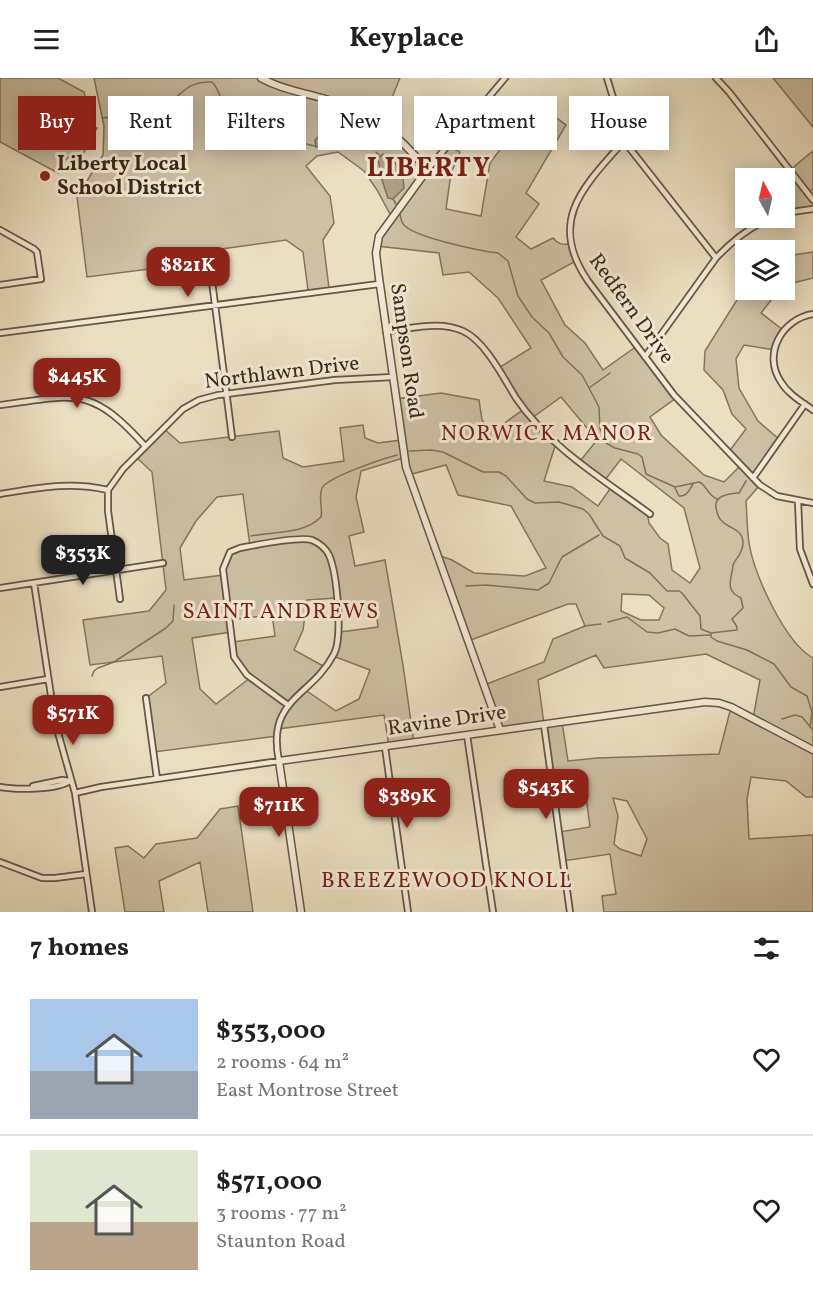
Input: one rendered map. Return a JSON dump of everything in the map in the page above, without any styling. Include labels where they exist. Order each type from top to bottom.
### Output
[{"type":"street","points":[[261,78],[292,91],[333,102],[380,123],[401,139],[427,170],[505,78]]},
{"type":"street","points":[[607,78],[613,96]]},
{"type":"street","points":[[716,78],[813,200]]},
{"type":"street","name":"Redfern Drive","points":[[617,150],[579,196],[572,213],[569,238],[579,269],[689,414],[771,493],[813,503]]},
{"type":"street","points":[[631,150],[716,258]]},
{"type":"street","name":"Sampson Road","points":[[427,170],[379,236],[376,252],[386,332],[408,475],[500,730]]},
{"type":"street","points":[[795,211],[813,209]]},
{"type":"street","points":[[645,357],[716,258],[739,235],[752,228]]},
{"type":"street","points":[[0,230],[37,252],[41,279],[0,285]]},
{"type":"street","points":[[210,266],[232,437]]},
{"type":"street","points":[[0,333],[380,284]]},
{"type":"street","points":[[813,314],[800,317],[787,327],[779,337],[774,354],[774,367],[780,382],[813,410]]},
{"type":"street","points":[[386,332],[446,326],[469,334],[480,343],[524,409],[539,427],[556,443],[650,514]]},
{"type":"street","name":"Northlawn Drive","points":[[108,490],[117,475],[145,446],[188,405],[203,398],[335,380],[393,378]]},
{"type":"street","points":[[0,405],[63,397],[91,401],[114,414],[145,446]]},
{"type":"street","points":[[753,478],[805,404]]},
{"type":"street","points":[[0,494],[63,484],[108,490],[108,511],[120,599]]},
{"type":"street","points":[[798,501],[800,549],[813,584]]},
{"type":"street","points":[[288,705],[247,675],[235,658],[223,570],[230,552],[240,548],[304,539],[321,545],[329,554],[340,626],[339,641],[330,662],[288,705],[277,729],[277,752],[301,912]]},
{"type":"street","points":[[0,588],[164,563]]},
{"type":"street","points":[[34,583],[55,722],[75,793],[92,912]]},
{"type":"street","points":[[0,687],[48,679]]},
{"type":"street","points":[[146,698],[157,778]]},
{"type":"street","name":"Ravine Drive","points":[[75,793],[157,778],[712,702],[731,707],[813,750]]},
{"type":"street","points":[[544,725],[570,912]]},
{"type":"street","points":[[467,735],[493,912]]},
{"type":"street","points":[[385,747],[408,912]]},
{"type":"street","points":[[0,787],[14,789],[63,780],[70,781]]},
{"type":"street","points":[[0,862],[48,878],[86,874]]},
{"type":"shaded area","points":[[0,78],[58,78],[84,92],[85,96],[18,96],[18,150],[85,150],[82,156],[78,154],[67,158],[58,173],[0,142]]},
{"type":"shaded area","points":[[94,78],[400,78],[393,96],[318,96],[318,150],[402,150],[402,144],[428,168],[443,150],[456,150],[460,152],[451,173],[446,209],[481,216],[490,163],[500,150],[551,150],[526,193],[539,204],[516,237],[531,249],[553,238],[560,244],[570,244],[576,261],[541,280],[565,325],[585,343],[603,370],[637,346],[676,398],[650,417],[661,435],[704,475],[724,482],[740,466],[728,453],[746,429],[732,414],[723,390],[704,370],[705,351],[737,300],[771,300],[761,313],[783,330],[775,350],[744,345],[736,359],[739,388],[758,421],[780,440],[753,477],[760,485],[746,501],[748,532],[757,572],[772,606],[792,638],[813,658],[813,797],[806,797],[786,781],[751,777],[747,799],[749,839],[813,835],[813,912],[604,912],[602,896],[616,894],[610,854],[563,861],[559,832],[590,827],[585,789],[553,794],[544,725],[500,730],[484,685],[544,662],[553,639],[585,626],[576,604],[568,604],[468,641],[437,555],[452,560],[474,573],[525,576],[546,568],[511,506],[458,495],[446,465],[408,475],[403,458],[361,471],[356,497],[364,532],[349,536],[355,566],[385,560],[414,743],[389,746],[384,715],[278,729],[277,736],[154,752],[146,698],[166,683],[162,656],[90,665],[83,620],[149,611],[166,590],[152,472],[135,456],[163,428],[180,443],[279,431],[283,458],[303,467],[344,461],[340,428],[363,425],[365,438],[378,443],[401,440],[396,399],[441,393],[479,400],[482,420],[492,432],[524,409],[497,369],[531,348],[498,298],[469,272],[443,275],[439,253],[377,246],[391,216],[364,171],[338,152],[317,156],[306,166],[330,196],[334,223],[323,240],[329,288],[308,290],[303,252],[286,240],[214,250],[204,262],[87,277],[77,197],[103,155],[104,126]],"holes":[[[561,397],[597,440],[580,461],[605,480],[621,459],[684,508],[700,568],[690,583],[672,570],[668,544],[660,538],[649,523],[647,512],[612,486],[598,506],[572,487],[544,481],[556,443],[532,418]],[[243,494],[250,546],[230,552],[223,575],[184,580],[180,548],[196,521],[217,497]],[[622,594],[649,595],[664,608],[659,620],[641,620],[621,611]],[[336,598],[338,608],[375,603],[378,627],[340,632],[333,656],[370,670],[359,699],[336,711],[304,689],[325,667],[294,650],[303,630],[307,600]],[[272,615],[275,636],[232,642],[239,665],[250,678],[216,704],[200,689],[192,638],[231,632],[229,620]],[[706,654],[760,680],[753,719],[731,707],[719,754],[568,761],[562,722],[544,724],[538,680],[596,655],[604,668]],[[613,798],[627,801],[647,839],[641,856],[620,849],[614,844],[618,816]]]},
{"type":"shaded area","points":[[773,78],[813,78],[813,127]]},
{"type":"shaded area","points":[[557,118],[566,125],[557,140]]},
{"type":"shaded area","points":[[813,151],[813,189],[808,193],[813,200],[813,209],[795,212],[794,168]]},
{"type":"shaded area","points":[[383,154],[392,157],[403,178],[404,188],[393,199],[388,198],[381,177],[378,158]]},
{"type":"shaded area","points":[[813,252],[813,278],[795,282],[795,255]]},
{"type":"shaded area","points":[[238,806],[253,912],[208,912],[200,862],[159,881],[164,912],[125,912],[115,848],[128,846],[144,858],[156,844],[197,838],[220,809]]},
{"type":"waterway","points":[[102,118],[127,116],[135,110],[159,109],[189,87],[203,82],[212,82],[226,107],[236,116],[259,122],[315,146]]},
{"type":"waterway","points":[[376,152],[379,155]]},
{"type":"waterway","points":[[393,199],[396,204]]},
{"type":"waterway","points":[[400,214],[403,224],[412,231],[450,243],[498,253],[508,261],[518,296],[532,317],[549,333],[563,357],[582,375],[599,407],[600,429],[606,443],[642,457],[646,474],[675,487],[699,482],[717,499]]},
{"type":"waterway","points":[[589,388],[610,373]]},
{"type":"waterway","points":[[409,451],[443,452],[483,472],[499,472],[506,476],[527,499],[535,503],[559,502],[583,509],[589,514],[603,536],[620,546],[625,558],[650,573],[667,591],[682,593],[700,616],[701,629],[711,633],[711,637],[717,641],[747,650],[774,664],[791,687],[807,696],[812,712],[810,727]]},
{"type":"waterway","points":[[251,536],[297,530],[314,523],[321,517],[321,491],[326,484],[356,469],[397,455]]},
{"type":"waterway","points":[[711,633],[737,630],[732,619],[743,608],[741,598],[732,591],[730,584],[733,565],[742,549],[742,538],[720,518],[716,504],[717,500],[723,496],[739,493],[746,481]]},
{"type":"waterway","points":[[675,488],[679,496],[682,496],[688,493],[693,484]]},
{"type":"waterway","points":[[466,586],[486,585],[538,590],[549,583],[562,557],[599,535]]},
{"type":"waterway","points":[[92,676],[98,668],[114,662],[166,628],[173,621],[174,605]]},
{"type":"waterway","points":[[608,622],[627,617],[647,632],[658,633],[675,629],[689,636],[710,635]]},
{"type":"waterway","points":[[584,626],[601,624]]},
{"type":"waterway","points":[[782,719],[795,715],[802,717],[813,730]]},
{"type":"place","name":"Liberty Local School District","points":[[45,176]]},
{"type":"district","name":"LIBERTY","points":[[429,169]]},
{"type":"district","name":"NORWICK MANOR","points":[[547,434]]},
{"type":"district","name":"SAINT ANDREWS","points":[[281,612]]},
{"type":"district","name":"BREEZEWOOD KNOLL","points":[[447,881]]}]
